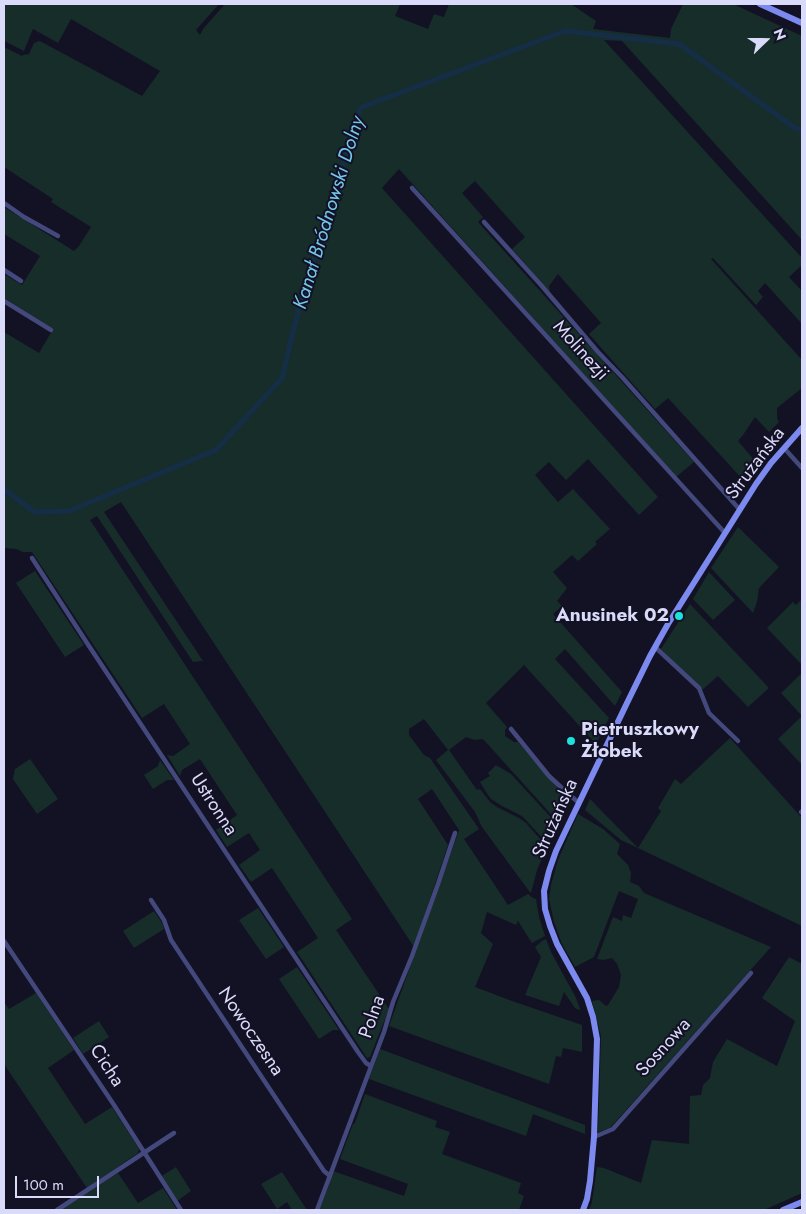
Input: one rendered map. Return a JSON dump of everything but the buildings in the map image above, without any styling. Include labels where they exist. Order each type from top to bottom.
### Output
[{"type":"main road","points":[[760,4],[802,23]]},
{"type":"main road","name":"Strużańska","points":[[583,1210],[590,1181],[594,1137],[597,1039],[587,998],[557,944],[545,909],[544,891],[549,871],[556,851],[579,803],[668,624],[771,463],[802,428]]},
{"type":"main road","points":[[783,1210],[802,1202]]},
{"type":"street","points":[[776,11],[779,4]]},
{"type":"street","name":"Molinezji","points":[[412,188],[725,534]]},
{"type":"street","points":[[4,203],[24,217],[58,236]]},
{"type":"street","points":[[484,222],[740,510]]},
{"type":"street","points":[[4,270],[21,281]]},
{"type":"street","points":[[4,301],[51,330]]},
{"type":"street","points":[[784,448],[802,468]]},
{"type":"street","name":"Ustronna","points":[[32,558],[358,1052],[366,1063],[371,1066]]},
{"type":"street","points":[[655,647],[699,688],[709,713],[738,741]]},
{"type":"street","points":[[511,729],[549,776],[579,803]]},
{"type":"street","name":"Polna","points":[[317,1210],[412,956],[455,833]]},
{"type":"street","name":"Nowoczesna","points":[[151,900],[164,920],[171,940],[324,1171],[330,1176]]},
{"type":"street","name":"Cicha","points":[[4,941],[181,1210]]},
{"type":"street","name":"Sosnowa","points":[[594,1137],[613,1129],[751,973]]},
{"type":"street","points":[[57,1210],[174,1133]]},
{"type":"green space","points":[[4,4],[219,4],[196,30],[200,35],[225,4],[400,4],[395,16],[428,29],[434,14],[444,17],[449,4],[571,4],[596,21],[593,29],[670,38],[671,29],[683,4],[733,4],[802,36],[802,240],[622,41],[604,40],[802,258],[802,265],[789,277],[802,291],[802,324],[765,283],[758,291],[763,297],[756,305],[713,258],[711,259],[802,360],[802,388],[777,408],[779,422],[769,432],[755,417],[738,441],[755,461],[756,469],[745,482],[668,398],[655,409],[589,334],[601,323],[558,274],[549,286],[550,292],[512,249],[525,237],[475,181],[462,193],[483,217],[478,222],[694,462],[676,477],[399,169],[382,188],[658,497],[639,515],[588,459],[566,480],[549,462],[535,475],[558,502],[573,489],[610,529],[578,561],[572,555],[553,572],[567,588],[557,601],[562,606],[553,614],[622,692],[615,706],[565,649],[555,659],[609,718],[596,744],[524,665],[486,703],[507,727],[505,736],[514,742],[518,742],[548,777],[569,797],[558,822],[483,739],[475,740],[466,737],[449,750],[477,790],[480,789],[490,802],[497,807],[526,823],[547,847],[537,870],[531,893],[482,827],[475,812],[436,760],[448,750],[424,719],[409,729],[409,735],[424,755],[430,758],[479,829],[464,839],[508,905],[528,894],[536,899],[545,936],[532,943],[518,921],[516,925],[487,912],[481,933],[493,944],[475,987],[582,1025],[582,1052],[563,1048],[561,1057],[556,1056],[549,1084],[389,1026],[459,830],[432,789],[418,799],[448,845],[414,947],[121,502],[104,512],[203,661],[193,662],[97,516],[90,520],[352,919],[336,930],[389,1009],[370,1057],[367,1058],[297,952],[318,938],[272,868],[251,882],[239,865],[260,850],[249,833],[227,847],[216,830],[237,815],[200,759],[182,770],[180,776],[167,755],[173,756],[190,744],[164,704],[142,718],[32,552],[4,548],[4,332],[39,353],[53,329],[4,298],[4,274],[22,285],[40,256],[4,234],[4,207],[74,251],[91,227],[51,202],[53,199],[4,167],[4,47],[22,56],[29,54],[34,43],[40,41],[142,96],[160,71],[71,19],[58,43],[33,29],[24,51],[4,41]]},
{"type":"green space","points":[[738,527],[779,567],[759,588],[753,613],[711,568]]},
{"type":"green space","points":[[35,571],[84,645],[65,657],[16,583]]},
{"type":"green space","points":[[709,572],[735,600],[713,620],[693,599]]},
{"type":"green space","points":[[802,599],[802,665],[767,628],[793,602],[796,605]]},
{"type":"green space","points":[[690,604],[769,688],[748,707],[718,676],[702,690],[661,649]]},
{"type":"green space","points":[[802,673],[802,716],[781,693]]},
{"type":"green space","points":[[802,716],[802,765],[778,739]]},
{"type":"green space","points":[[730,738],[802,818],[802,926],[638,848],[661,811],[658,808],[675,779],[681,784]]},
{"type":"green space","points":[[30,759],[58,799],[37,814],[13,779],[15,769]]},
{"type":"green space","points":[[160,760],[174,780],[167,780],[153,789],[144,775],[158,766]]},
{"type":"green space","points":[[496,765],[511,774],[557,824],[548,844],[522,816],[491,799],[486,792],[480,782],[490,776],[488,773]]},
{"type":"green space","points":[[590,799],[638,848],[621,840],[585,810]]},
{"type":"green space","points":[[578,814],[603,829],[620,844],[617,854],[628,865],[631,873],[630,882],[639,886],[644,893],[771,947],[610,1128],[598,1132],[601,1036],[592,1001],[599,1000],[606,1006],[608,1005],[619,987],[621,975],[617,964],[612,958],[597,959],[613,917],[622,921],[623,915],[631,918],[638,899],[619,891],[594,957],[575,967],[562,944],[554,922],[549,899],[558,860]]},
{"type":"green space","points":[[258,908],[284,947],[266,959],[239,920]]},
{"type":"green space","points":[[154,911],[164,929],[134,948],[123,931]]},
{"type":"green space","points":[[546,939],[576,998],[579,1010],[575,1008],[564,992],[559,1006],[525,995],[541,957],[535,947]]},
{"type":"green space","points":[[789,957],[802,964],[802,1193],[764,1210],[589,1210],[597,1167],[641,1183],[652,1140],[689,1144],[690,1096],[701,1095],[703,1085],[710,1078],[713,1062],[727,1039],[777,1066],[795,1021],[762,998]]},
{"type":"green space","points":[[297,967],[339,1030],[333,1030],[319,1039],[279,979]]},
{"type":"green space","points":[[36,993],[74,1050],[48,1068],[85,1124],[112,1107],[139,1149],[138,1153],[87,1188],[4,1064],[4,1002],[9,1009]]},
{"type":"green space","points":[[99,1021],[109,1037],[83,1054],[73,1038]]},
{"type":"green space","points":[[380,1049],[585,1125],[585,1134],[533,1114],[526,1136],[369,1079]]},
{"type":"green space","points":[[365,1094],[437,1121],[435,1127],[450,1132],[442,1154],[521,1183],[518,1193],[524,1196],[519,1210],[319,1210],[333,1171],[404,1196],[408,1184],[340,1159]]},
{"type":"green space","points":[[176,1167],[191,1191],[177,1201],[160,1177]]},
{"type":"green space","points":[[282,1172],[307,1210],[292,1210],[287,1202],[277,1209],[261,1184]]},
{"type":"green space","points":[[118,1173],[138,1203],[163,1188],[177,1210],[60,1210]]},
{"type":"waterway","name":"Kanał Bródnowski Dolny","points":[[4,489],[34,512],[69,511],[216,450],[282,378],[304,291],[362,107],[565,31],[679,44],[795,128],[802,130]]},
{"type":"place","name":"Anusinek 02","points":[[679,616]]},
{"type":"place","name":"Pietruszkowy Żłobek","points":[[571,741]]}]
